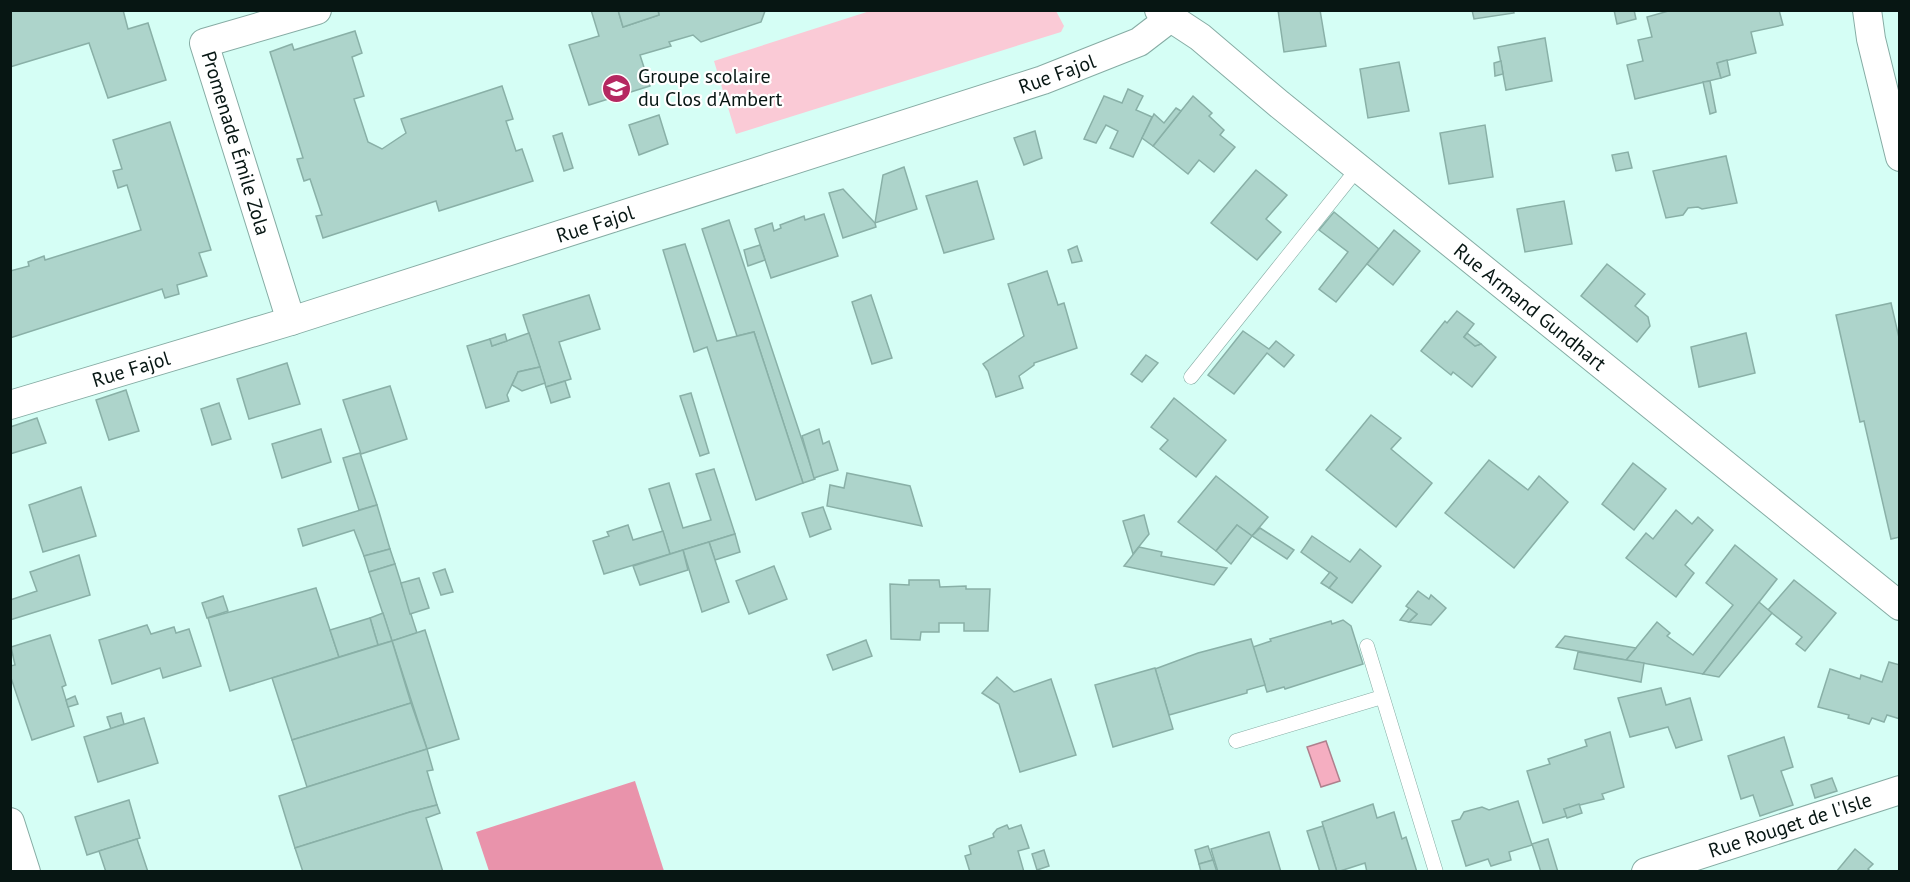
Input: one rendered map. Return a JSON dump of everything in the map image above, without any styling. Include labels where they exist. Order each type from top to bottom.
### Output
[{"type":"street","name":"Promenade Émile Zola","points":[[291,321],[204,43],[317,10]]},
{"type":"street","points":[[1867,10],[1871,39],[1899,157]]},
{"type":"street","name":"Rue Fajol","points":[[10,405],[291,321],[1043,80],[1139,42],[1164,15]]},
{"type":"street","name":"Rue Armand Gundhart","points":[[1164,15],[1200,37],[1279,104],[1899,606]]},
{"type":"street","name":"Rue Rouget de l'Isle","points":[[1646,872],[1899,790]]},
{"type":"street","points":[[10,822],[26,872]]},
{"type":"lane","points":[[1191,377],[1358,168]]},
{"type":"lane","points":[[1367,646],[1436,872]]},
{"type":"lane","points":[[1236,741],[1382,697]]},
{"type":"shaded area","points":[[873,10],[1056,11],[1064,26],[1061,32],[736,134],[714,61]]},
{"type":"shaded area","points":[[1326,741],[1340,781],[1321,787],[1307,747]]},
{"type":"shaded area","points":[[635,781],[664,871],[489,871],[476,832]]},
{"type":"building","points":[[10,10],[123,10],[128,29],[148,23],[166,80],[108,98],[89,43],[10,67]]},
{"type":"building","points":[[591,10],[618,10],[623,27],[659,15],[658,10],[769,10],[765,11],[761,22],[701,42],[693,35],[669,42],[671,46],[640,55],[650,86],[589,105],[569,45],[599,36]]},
{"type":"building","points":[[618,10],[658,10],[659,15],[623,27]]},
{"type":"building","points":[[1278,10],[1320,10],[1326,46],[1284,52]]},
{"type":"building","points":[[1472,10],[1513,10],[1514,13],[1474,19]]},
{"type":"building","points":[[1614,10],[1634,10],[1636,19],[1617,24]]},
{"type":"building","points":[[1672,10],[1779,10],[1783,25],[1751,32],[1756,53],[1717,63],[1721,78],[1635,99],[1627,65],[1643,61],[1638,40],[1652,37],[1647,17]]},
{"type":"building","points":[[355,31],[362,53],[352,57],[364,96],[354,99],[368,142],[382,149],[406,133],[401,119],[502,86],[513,119],[506,121],[516,151],[522,149],[533,181],[439,211],[436,201],[323,238],[316,216],[322,215],[310,179],[304,181],[297,159],[303,158],[270,52],[292,44],[294,50]]},
{"type":"building","points":[[1545,38],[1552,81],[1506,90],[1498,47]]},
{"type":"building","points":[[1727,60],[1730,75],[1721,78],[1717,63]]},
{"type":"building","points":[[1501,61],[1503,74],[1495,76],[1494,63]]},
{"type":"building","points":[[1399,62],[1409,111],[1368,118],[1360,69]]},
{"type":"building","points":[[1710,81],[1716,112],[1710,114],[1703,82]]},
{"type":"building","points":[[1128,89],[1143,96],[1136,110],[1152,117],[1133,157],[1110,148],[1118,131],[1106,125],[1096,143],[1084,139],[1104,96],[1122,103]]},
{"type":"building","points":[[1193,96],[1212,113],[1209,116],[1224,130],[1220,135],[1235,147],[1214,172],[1199,160],[1188,174],[1153,146]]},
{"type":"building","points":[[1176,108],[1181,111],[1153,146],[1142,138],[1154,114],[1164,123]]},
{"type":"building","points":[[659,115],[668,144],[639,155],[629,125]]},
{"type":"building","points":[[170,122],[211,250],[199,253],[207,276],[177,285],[179,294],[165,298],[162,289],[10,338],[10,271],[29,266],[28,262],[44,256],[45,260],[141,230],[127,185],[118,188],[113,171],[122,169],[113,140]]},
{"type":"building","points":[[1485,125],[1493,177],[1449,184],[1440,133]]},
{"type":"building","points":[[1035,131],[1042,158],[1024,165],[1014,138]]},
{"type":"building","points":[[562,133],[573,168],[564,171],[553,136]]},
{"type":"building","points":[[1628,152],[1632,168],[1616,171],[1612,155]]},
{"type":"building","points":[[1726,156],[1737,203],[1702,209],[1688,208],[1683,215],[1666,218],[1653,171]]},
{"type":"building","points":[[904,167],[917,209],[875,223],[883,175]]},
{"type":"building","points":[[1256,170],[1287,195],[1266,219],[1281,232],[1257,260],[1211,223]]},
{"type":"building","points":[[977,181],[994,239],[944,253],[926,196]]},
{"type":"building","points":[[843,189],[875,223],[876,227],[843,238],[829,193]]},
{"type":"building","points":[[1564,201],[1572,244],[1525,252],[1517,209]]},
{"type":"building","points":[[1334,212],[1379,249],[1336,302],[1319,289],[1348,252],[1319,230]]},
{"type":"building","points":[[824,214],[838,256],[771,278],[755,229],[772,223],[774,231],[781,228],[780,225],[804,216],[805,220]]},
{"type":"building","points":[[729,220],[815,479],[803,483],[754,332],[737,336],[702,229]]},
{"type":"building","points":[[1394,230],[1420,251],[1393,285],[1367,264]]},
{"type":"building","points":[[685,244],[717,341],[754,332],[803,483],[756,500],[707,347],[694,352],[663,250]]},
{"type":"building","points":[[760,245],[765,260],[748,266],[744,250]]},
{"type":"building","points":[[1077,246],[1082,261],[1072,263],[1068,250]]},
{"type":"building","points":[[1607,264],[1645,294],[1635,306],[1648,317],[1650,326],[1637,342],[1581,296]]},
{"type":"building","points":[[1047,271],[1058,305],[1064,303],[1077,348],[1034,363],[1019,376],[1023,388],[996,397],[988,371],[983,364],[1024,336],[1008,284]]},
{"type":"building","points":[[589,295],[600,329],[559,342],[571,379],[546,387],[523,315]]},
{"type":"building","points":[[871,295],[892,358],[872,364],[852,302]]},
{"type":"building","points":[[1891,303],[1900,342],[1900,537],[1891,539],[1864,421],[1860,422],[1836,315]]},
{"type":"building","points":[[1457,311],[1474,324],[1464,337],[1475,346],[1481,344],[1496,357],[1472,387],[1453,372],[1451,375],[1421,351],[1445,321],[1447,323]]},
{"type":"building","points":[[1243,331],[1269,349],[1276,341],[1294,355],[1284,367],[1267,353],[1234,394],[1208,375]]},
{"type":"building","points":[[529,333],[540,367],[518,372],[507,395],[509,401],[486,408],[467,346],[490,339],[492,346]]},
{"type":"building","points":[[1467,333],[1481,344],[1475,346],[1464,337]]},
{"type":"building","points":[[1746,333],[1755,373],[1699,387],[1691,347]]},
{"type":"building","points":[[505,334],[507,341],[492,346],[490,339]]},
{"type":"building","points":[[1146,355],[1158,363],[1142,382],[1131,374]]},
{"type":"building","points":[[287,363],[300,404],[249,419],[237,379]]},
{"type":"building","points":[[540,367],[545,383],[522,391],[512,385],[518,372]]},
{"type":"building","points":[[565,381],[570,397],[551,403],[546,387]]},
{"type":"building","points":[[390,386],[407,439],[361,454],[343,400]]},
{"type":"building","points":[[126,390],[139,431],[109,440],[96,400]]},
{"type":"building","points":[[691,393],[709,453],[700,456],[680,396]]},
{"type":"building","points":[[1174,398],[1226,440],[1196,477],[1160,449],[1168,440],[1151,427]]},
{"type":"building","points":[[219,403],[231,439],[212,445],[201,409]]},
{"type":"building","points":[[1371,415],[1401,438],[1391,449],[1432,483],[1396,527],[1326,470]]},
{"type":"building","points":[[37,418],[46,443],[10,454],[10,427]]},
{"type":"building","points":[[321,429],[331,462],[282,478],[272,444]]},
{"type":"building","points":[[819,429],[823,444],[829,441],[838,470],[814,478],[802,436]]},
{"type":"building","points":[[360,453],[377,505],[359,510],[343,458]]},
{"type":"building","points":[[1489,460],[1528,490],[1539,476],[1568,502],[1514,568],[1445,513]]},
{"type":"building","points":[[1633,463],[1666,489],[1634,530],[1602,504]]},
{"type":"building","points":[[714,469],[735,534],[670,554],[649,489],[669,483],[683,528],[711,520],[696,474]]},
{"type":"building","points":[[847,473],[910,486],[922,526],[827,506],[830,485],[844,488]]},
{"type":"building","points":[[1216,476],[1268,517],[1252,536],[1237,525],[1216,551],[1178,522]]},
{"type":"building","points":[[81,487],[96,536],[43,552],[29,505]]},
{"type":"building","points":[[377,505],[390,549],[364,556],[354,530],[303,546],[298,529]]},
{"type":"building","points":[[823,507],[831,529],[810,537],[802,513]]},
{"type":"building","points":[[1676,510],[1692,524],[1698,517],[1713,530],[1685,565],[1694,573],[1676,597],[1626,558],[1646,533],[1653,539]]},
{"type":"building","points":[[1144,515],[1149,534],[1133,554],[1123,521]]},
{"type":"building","points":[[628,525],[633,540],[663,531],[670,554],[604,574],[593,541],[609,536],[607,532]]},
{"type":"building","points":[[1237,525],[1252,536],[1231,564],[1216,551]]},
{"type":"building","points":[[1260,528],[1294,550],[1287,559],[1252,536]]},
{"type":"building","points":[[735,534],[740,552],[715,560],[709,542]]},
{"type":"building","points":[[1312,536],[1350,562],[1360,549],[1381,566],[1352,603],[1329,588],[1337,578],[1301,552]]},
{"type":"building","points":[[709,542],[729,602],[702,612],[683,550]]},
{"type":"building","points":[[1735,545],[1777,579],[1703,674],[1626,660],[1657,622],[1670,633],[1667,636],[1693,655],[1733,605],[1706,583]]},
{"type":"building","points":[[1139,547],[1162,552],[1161,556],[1227,568],[1214,585],[1124,566]]},
{"type":"building","points":[[390,549],[395,564],[369,572],[364,556]]},
{"type":"building","points":[[683,550],[688,570],[640,585],[633,566]]},
{"type":"building","points":[[79,555],[90,595],[10,620],[10,600],[37,591],[30,572]]},
{"type":"building","points":[[395,564],[417,633],[392,641],[369,572]]},
{"type":"building","points":[[774,566],[787,599],[749,614],[736,581]]},
{"type":"building","points":[[445,569],[453,592],[441,595],[433,573]]},
{"type":"building","points":[[1330,572],[1337,578],[1329,588],[1321,583]]},
{"type":"building","points":[[419,578],[429,608],[410,614],[401,583]]},
{"type":"building","points":[[909,580],[939,580],[940,587],[966,586],[966,589],[990,589],[988,631],[964,631],[964,623],[939,623],[939,632],[921,632],[920,640],[891,639],[890,584],[909,585]]},
{"type":"building","points":[[1794,580],[1836,613],[1805,651],[1796,644],[1802,637],[1768,610]]},
{"type":"building","points":[[316,588],[339,657],[230,691],[208,618]]},
{"type":"building","points":[[1418,591],[1429,599],[1431,595],[1446,608],[1431,625],[1409,622],[1417,614],[1406,606]]},
{"type":"building","points":[[223,596],[228,611],[207,618],[202,603]]},
{"type":"building","points":[[1759,602],[1772,613],[1719,677],[1703,674]]},
{"type":"building","points":[[1409,608],[1417,614],[1409,622],[1400,620]]},
{"type":"building","points":[[383,613],[392,641],[378,645],[370,618]]},
{"type":"building","points":[[370,618],[378,645],[339,657],[330,630]]},
{"type":"building","points":[[1343,620],[1351,626],[1363,664],[1285,689],[1284,687],[1267,692],[1253,647],[1271,641],[1270,639],[1331,621],[1332,624]]},
{"type":"building","points":[[147,625],[151,634],[174,627],[176,633],[189,629],[201,666],[163,678],[160,668],[112,684],[99,640]]},
{"type":"building","points":[[425,630],[459,739],[427,749],[392,641]]},
{"type":"building","points":[[50,635],[66,685],[62,687],[74,726],[32,740],[10,675],[10,666],[15,665],[11,647]]},
{"type":"building","points":[[1565,636],[1636,648],[1626,660],[1556,647]]},
{"type":"building","points":[[1251,639],[1265,685],[1247,690],[1247,693],[1169,715],[1155,669],[1198,653]]},
{"type":"building","points":[[866,640],[872,656],[833,670],[827,655]]},
{"type":"building","points":[[392,641],[411,703],[292,740],[272,678]]},
{"type":"building","points":[[1578,652],[1644,663],[1641,682],[1574,669]]},
{"type":"building","points":[[1889,662],[1900,665],[1900,719],[1887,715],[1884,722],[1872,718],[1869,724],[1848,718],[1849,715],[1818,707],[1830,669],[1860,679],[1861,675],[1882,682]]},
{"type":"building","points":[[1155,668],[1173,729],[1113,747],[1095,685]]},
{"type":"building","points":[[997,677],[1014,692],[1051,679],[1076,755],[1020,772],[999,704],[982,693]]},
{"type":"building","points":[[1661,688],[1666,705],[1690,698],[1702,740],[1676,748],[1668,727],[1630,737],[1618,698]]},
{"type":"building","points":[[75,696],[78,704],[68,707],[66,700]]},
{"type":"building","points":[[411,703],[427,749],[307,787],[292,740]]},
{"type":"building","points":[[121,713],[124,724],[111,729],[107,717]]},
{"type":"building","points":[[144,718],[158,763],[98,782],[84,737]]},
{"type":"building","points":[[1610,732],[1624,787],[1602,794],[1604,799],[1564,809],[1567,816],[1543,823],[1527,771],[1550,764],[1548,759],[1587,746],[1585,740]]},
{"type":"building","points":[[1784,737],[1793,767],[1781,771],[1793,805],[1760,816],[1753,795],[1741,799],[1728,756]]},
{"type":"building","points":[[427,749],[433,770],[427,771],[437,805],[295,848],[279,796]]},
{"type":"building","points":[[1832,778],[1837,791],[1815,798],[1811,785]]},
{"type":"building","points":[[129,800],[140,838],[87,855],[75,817]]},
{"type":"building","points":[[1518,801],[1532,845],[1509,852],[1511,860],[1491,866],[1488,859],[1466,866],[1452,821],[1460,819],[1464,812],[1482,807],[1489,810]]},
{"type":"building","points":[[1373,804],[1377,818],[1394,812],[1402,839],[1406,837],[1417,872],[1367,872],[1365,863],[1337,872],[1322,822]]},
{"type":"building","points":[[1579,804],[1582,813],[1567,818],[1564,809]]},
{"type":"building","points":[[437,805],[440,813],[426,818],[443,872],[303,872],[295,848]]},
{"type":"building","points":[[1007,825],[1009,829],[1021,825],[1029,848],[1018,851],[1024,872],[970,872],[965,856],[971,854],[969,846],[994,837],[993,834],[997,829]]},
{"type":"building","points":[[1323,826],[1337,872],[1320,872],[1307,831]]},
{"type":"building","points":[[1269,832],[1281,872],[1218,872],[1211,849]]},
{"type":"building","points":[[137,839],[148,872],[106,872],[99,851]]},
{"type":"building","points":[[1548,839],[1558,872],[1541,872],[1532,844]]},
{"type":"building","points":[[1208,846],[1213,860],[1199,864],[1195,850]]},
{"type":"building","points":[[1855,849],[1873,864],[1868,869],[1871,872],[1836,872]]},
{"type":"building","points":[[1044,850],[1049,866],[1037,870],[1032,854]]},
{"type":"building","points":[[1213,860],[1217,872],[1201,872],[1199,864]]},
{"type":"place","name":"Groupe scolaire du Clos d'Ambert","points":[[617,88]]}]
